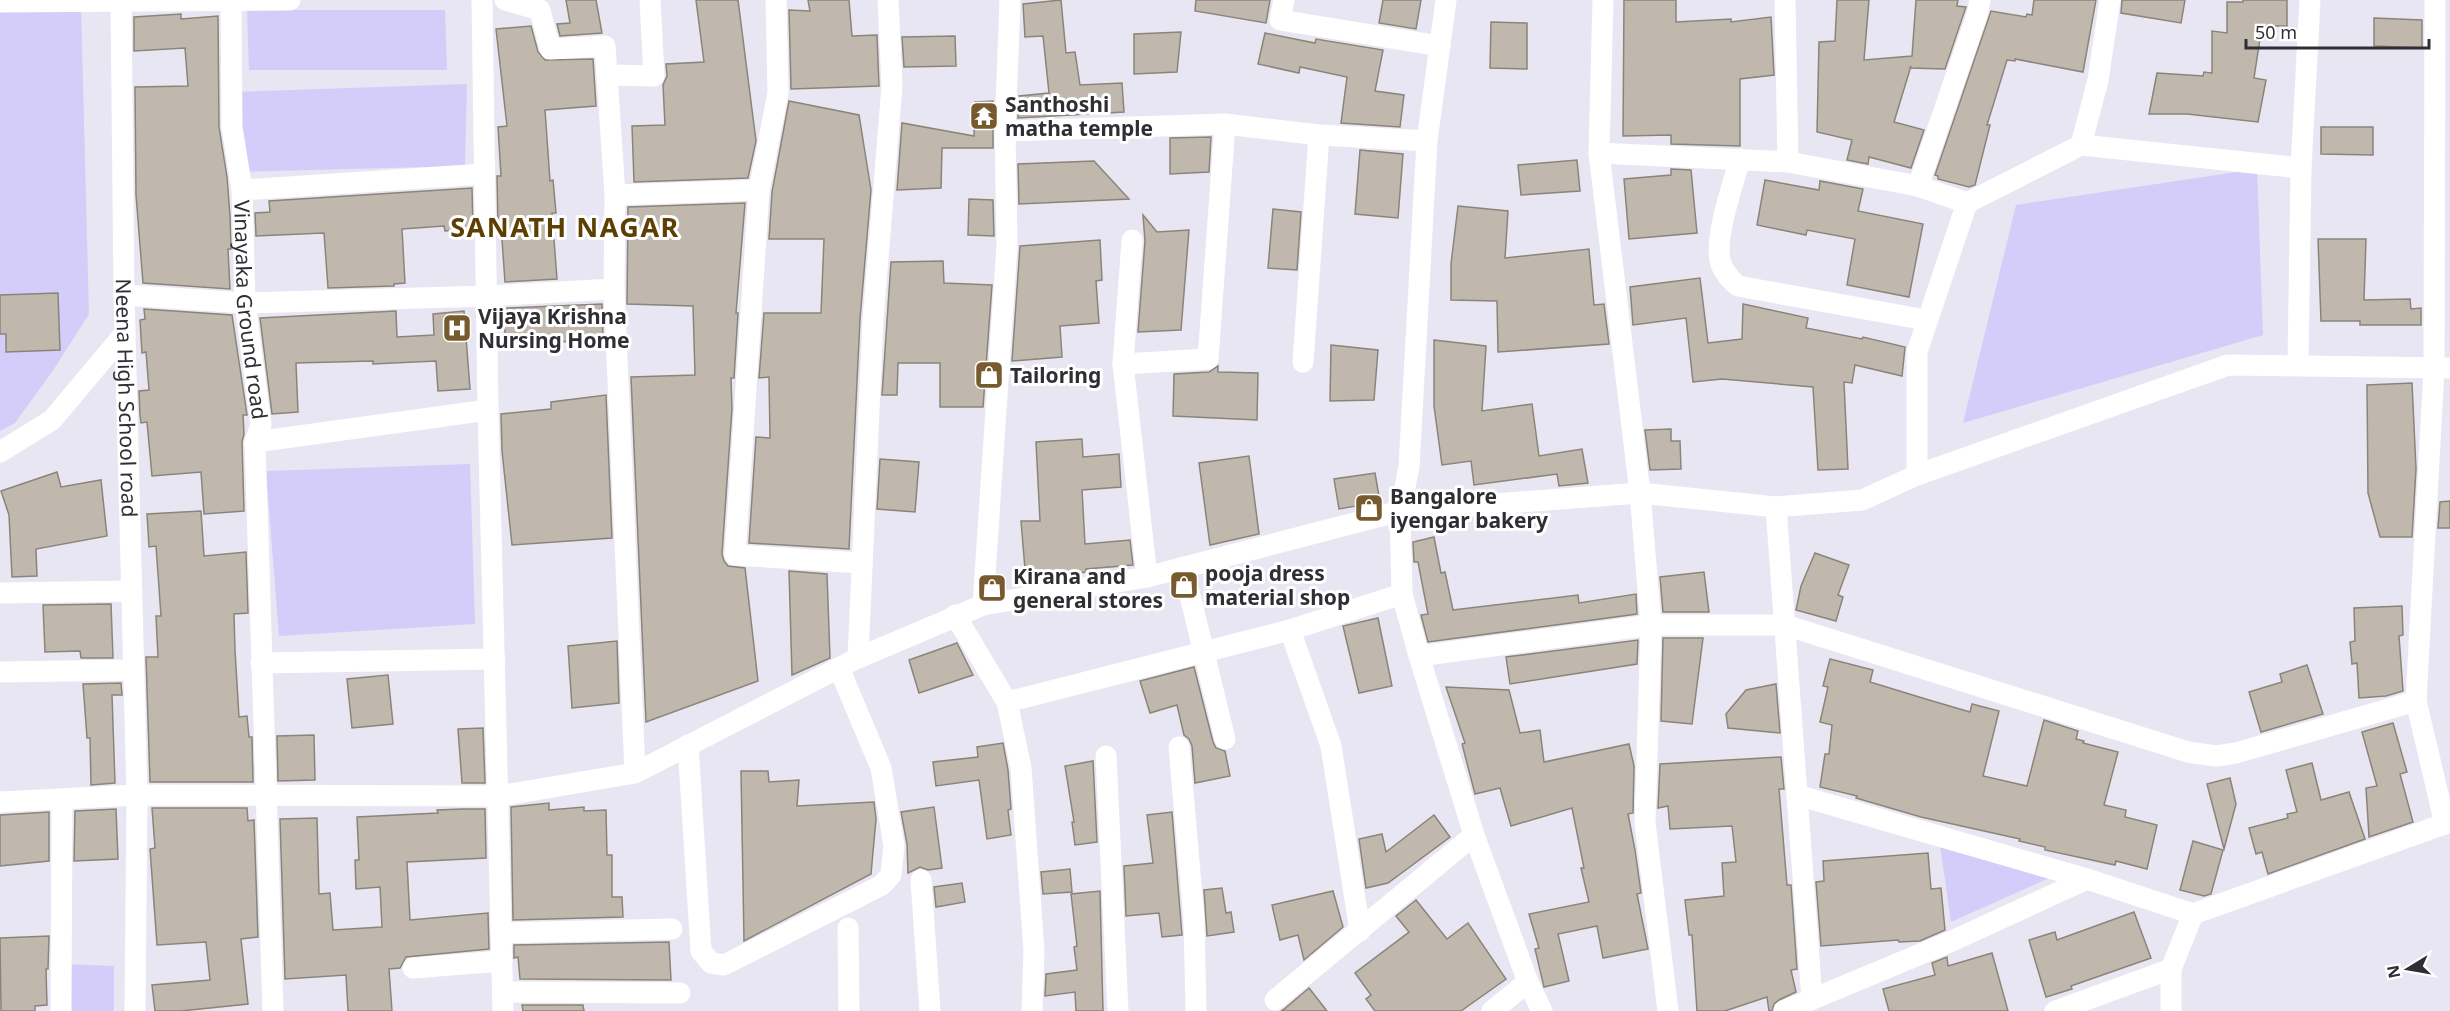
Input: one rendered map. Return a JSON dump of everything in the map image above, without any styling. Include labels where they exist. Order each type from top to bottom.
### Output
[{"type":"street","name":"Neena High School road","points":[[121,0],[124,295],[137,795],[135,1011]]},
{"type":"street","points":[[0,2],[290,0]]},
{"type":"street","points":[[482,0],[483,174],[503,1002],[680,993]]},
{"type":"street","points":[[505,0],[540,9],[550,49],[605,46],[615,195],[614,289],[635,773]]},
{"type":"street","points":[[608,75],[654,76],[650,0]]},
{"type":"street","points":[[776,0],[778,93],[759,190],[735,555],[862,563]]},
{"type":"street","points":[[688,746],[701,951],[711,963],[724,965],[882,885],[891,874],[894,846],[881,768],[849,663],[862,563],[873,320],[892,86],[888,0]]},
{"type":"street","points":[[983,605],[1007,245],[1005,131],[1010,0]]},
{"type":"street","points":[[1284,0],[1280,20],[1440,46]]},
{"type":"street","points":[[1446,0],[1427,141],[1409,467],[1400,511],[1402,594],[1474,836],[1528,982],[1542,1011]]},
{"type":"street","points":[[1603,0],[1599,153],[1640,493],[1651,625],[1645,823],[1668,1011]]},
{"type":"street","points":[[1785,0],[1788,162]]},
{"type":"street","points":[[1918,186],[1977,15],[1980,0]]},
{"type":"street","points":[[2081,145],[2098,80],[2110,0]]},
{"type":"street","points":[[2298,364],[2301,168],[2310,0]]},
{"type":"street","points":[[1797,795],[2087,879],[2193,914],[2447,823],[2416,700],[2442,368],[2435,0]]},
{"type":"street","name":"Vinayaka Ground road","points":[[231,2],[232,127],[242,190],[245,303],[261,425],[255,442],[273,1011]]},
{"type":"street","points":[[1005,131],[1225,124],[1319,135],[1427,141]]},
{"type":"street","points":[[1123,364],[1208,359],[1225,124]]},
{"type":"street","points":[[1303,362],[1319,135]]},
{"type":"street","points":[[1917,475],[1917,352],[1967,203],[2081,145],[2301,168]]},
{"type":"street","points":[[1599,153],[1788,162],[1918,186],[1967,203]]},
{"type":"street","points":[[1740,159],[1719,240],[1720,261],[1728,276],[1738,286],[1926,320]]},
{"type":"street","points":[[242,190],[483,174]]},
{"type":"street","points":[[615,195],[759,190]]},
{"type":"street","points":[[1132,240],[1123,364],[1147,577]]},
{"type":"street","points":[[124,295],[245,303],[487,296],[614,289]]},
{"type":"street","points":[[0,452],[52,420],[125,333]]},
{"type":"street","points":[[0,802],[137,795],[499,796],[635,773],[849,663],[983,605],[1147,577],[1400,511],[1640,493],[1776,507],[1862,500],[1917,475],[2228,364],[2442,368]]},
{"type":"street","points":[[255,442],[488,410]]},
{"type":"street","points":[[1776,507],[1812,999]]},
{"type":"street","points":[[1182,567],[1225,739]]},
{"type":"street","points":[[0,593],[132,591]]},
{"type":"street","points":[[1007,702],[1290,630],[1402,594]]},
{"type":"street","points":[[956,615],[1007,702],[1021,768],[1034,951],[1032,1011]]},
{"type":"street","points":[[1419,656],[1651,625],[1785,625],[2188,752],[2216,756],[2236,753],[2416,700]]},
{"type":"street","points":[[1290,630],[1331,746],[1360,932]]},
{"type":"street","points":[[261,663],[495,659]]},
{"type":"street","points":[[0,672],[132,670]]},
{"type":"street","points":[[1179,747],[1194,919],[1196,1011]]},
{"type":"street","points":[[1106,756],[1118,1011]]},
{"type":"street","points":[[61,1011],[62,799]]},
{"type":"street","points":[[1275,1000],[1474,836]]},
{"type":"street","points":[[1784,1011],[1952,941],[2087,879]]},
{"type":"street","points":[[921,880],[930,1011]]},
{"type":"street","points":[[2171,1011],[2171,969],[2193,914]]},
{"type":"street","points":[[848,928],[849,1011]]},
{"type":"street","points":[[501,933],[672,929]]},
{"type":"street","points":[[413,968],[502,961]]},
{"type":"street","points":[[2055,1011],[2171,969]]},
{"type":"street","points":[[1492,1011],[1528,982]]},
{"type":"shaded area","points":[[81,5],[89,314],[54,369],[15,423],[0,431],[0,6]]},
{"type":"shaded area","points":[[247,10],[445,10],[447,70],[249,70]]},
{"type":"shaded area","points":[[467,84],[465,166],[239,172],[233,92]]},
{"type":"shaded area","points":[[2257,169],[2263,335],[1963,423],[2016,205]]},
{"type":"shaded area","points":[[470,464],[475,624],[279,636],[266,471]]},
{"type":"shaded area","points":[[1940,845],[2049,878],[1951,922]]},
{"type":"shaded area","points":[[61,964],[114,966],[114,1011],[62,1011]]},
{"type":"building","points":[[566,0],[596,0],[602,33],[560,36],[557,24],[570,23]]},
{"type":"building","points":[[696,0],[738,0],[756,141],[748,178],[634,182],[632,126],[665,125],[663,85],[667,76],[666,64],[704,62]]},
{"type":"building","points":[[808,0],[849,0],[852,36],[877,35],[879,86],[791,89],[789,10],[810,11]]},
{"type":"building","points":[[1061,0],[1066,53],[1075,52],[1080,85],[1122,83],[1124,112],[1018,118],[1019,96],[1049,93],[1043,36],[1025,37],[1023,4]]},
{"type":"building","points":[[1196,0],[1270,0],[1266,23],[1195,11]]},
{"type":"building","points":[[1383,0],[1421,0],[1416,29],[1379,23]]},
{"type":"building","points":[[1624,0],[1676,0],[1676,22],[1731,19],[1731,22],[1771,17],[1774,75],[1740,79],[1740,146],[1671,144],[1671,135],[1623,136]]},
{"type":"building","points":[[1837,0],[1869,0],[1864,60],[1912,56],[1916,0],[1958,0],[1957,6],[1966,7],[1945,69],[1910,68],[1894,122],[1924,130],[1911,168],[1869,157],[1868,164],[1847,160],[1852,140],[1817,132],[1819,42],[1835,41]]},
{"type":"building","points":[[2034,0],[2096,0],[2083,72],[2015,59],[2015,61],[2007,60],[1987,125],[1990,125],[1975,185],[1969,187],[1938,179],[1935,175],[1991,11],[2026,17],[2027,14],[2032,15]]},
{"type":"building","points":[[2122,0],[2185,0],[2181,23],[2121,13]]},
{"type":"building","points":[[2243,0],[2287,0],[2287,26],[2262,26],[2254,78],[2266,80],[2258,122],[2187,114],[2149,114],[2157,73],[2203,76],[2204,72],[2212,73],[2212,31],[2227,33],[2227,2],[2243,2]]},
{"type":"building","points":[[181,14],[181,19],[218,16],[219,127],[227,177],[230,216],[231,249],[228,249],[230,289],[143,283],[136,195],[135,87],[188,86],[185,48],[134,51],[134,17]]},
{"type":"building","points":[[2374,18],[2422,20],[2422,48],[2374,46]]},
{"type":"building","points":[[1491,22],[1527,23],[1527,69],[1490,68]]},
{"type":"building","points":[[531,26],[538,52],[545,60],[593,59],[596,106],[545,110],[550,181],[553,180],[556,213],[552,213],[557,279],[505,282],[501,226],[498,227],[497,176],[501,176],[498,127],[507,126],[496,29]]},
{"type":"building","points":[[1181,32],[1177,72],[1134,74],[1134,34]]},
{"type":"building","points":[[1265,33],[1315,43],[1316,39],[1383,50],[1375,91],[1404,95],[1400,127],[1341,123],[1347,77],[1300,67],[1299,73],[1258,64]]},
{"type":"building","points":[[955,36],[956,66],[904,67],[902,37]]},
{"type":"building","points":[[789,101],[859,115],[871,190],[860,319],[849,549],[749,543],[756,437],[770,438],[769,377],[759,378],[764,313],[821,313],[824,239],[769,239],[772,192]]},
{"type":"building","points":[[993,101],[993,148],[942,148],[941,188],[897,190],[902,123],[974,136],[975,102]]},
{"type":"building","points":[[2321,127],[2373,127],[2373,155],[2321,154]]},
{"type":"building","points":[[1211,137],[1209,172],[1170,174],[1170,138]]},
{"type":"building","points":[[1360,150],[1403,154],[1398,218],[1355,214]]},
{"type":"building","points":[[1577,160],[1580,191],[1521,195],[1518,165]]},
{"type":"building","points":[[1094,161],[1129,199],[1019,204],[1018,164]]},
{"type":"building","points":[[1671,169],[1691,170],[1697,233],[1629,239],[1624,179],[1671,175]]},
{"type":"building","points":[[1765,180],[1819,190],[1820,181],[1863,189],[1858,211],[1923,224],[1909,297],[1847,285],[1855,239],[1807,230],[1806,235],[1757,225]]},
{"type":"building","points":[[472,188],[473,229],[445,231],[444,226],[402,229],[405,283],[394,284],[394,286],[328,288],[324,233],[256,236],[255,213],[270,212],[269,201]]},
{"type":"building","points":[[969,199],[993,200],[994,236],[968,235]]},
{"type":"building","points":[[745,203],[736,313],[738,313],[734,378],[731,378],[732,409],[722,554],[728,566],[745,568],[758,681],[646,722],[631,377],[695,375],[693,306],[627,304],[628,207]]},
{"type":"building","points":[[1458,206],[1508,211],[1505,258],[1589,249],[1594,305],[1604,304],[1609,344],[1498,352],[1497,301],[1451,300],[1451,264]]},
{"type":"building","points":[[1273,209],[1301,212],[1297,270],[1268,268]]},
{"type":"building","points":[[1143,215],[1157,232],[1189,230],[1181,330],[1138,332],[1145,241]]},
{"type":"building","points":[[2318,239],[2366,239],[2364,300],[2410,299],[2411,309],[2421,308],[2421,325],[2360,325],[2360,321],[2321,321]]},
{"type":"building","points":[[1100,240],[1102,280],[1096,281],[1099,323],[1060,326],[1062,357],[1012,361],[1020,246]]},
{"type":"building","points":[[943,261],[944,283],[992,285],[983,407],[940,407],[940,363],[898,363],[897,395],[882,395],[891,262]]},
{"type":"building","points":[[1700,278],[1708,343],[1742,339],[1743,304],[1808,318],[1806,328],[1862,339],[1863,337],[1905,347],[1902,376],[1855,365],[1852,383],[1844,382],[1848,469],[1818,470],[1813,387],[1722,379],[1693,382],[1686,318],[1633,325],[1630,287]]},
{"type":"building","points":[[58,293],[60,350],[6,352],[6,334],[0,334],[0,295]]},
{"type":"building","points":[[602,304],[603,340],[557,342],[557,338],[506,342],[503,313],[507,312],[507,308]]},
{"type":"building","points":[[144,309],[232,315],[247,415],[243,415],[242,442],[244,511],[204,514],[201,472],[152,476],[147,422],[141,423],[140,415],[139,391],[149,390],[146,352],[142,353],[140,320],[145,319]]},
{"type":"building","points":[[396,311],[397,337],[434,335],[433,314],[464,311],[470,389],[438,391],[436,361],[373,364],[373,361],[296,363],[298,412],[272,414],[260,318]]},
{"type":"building","points":[[1434,340],[1486,346],[1482,411],[1532,404],[1539,456],[1582,449],[1588,483],[1559,486],[1557,474],[1474,485],[1471,461],[1442,465],[1434,406]]},
{"type":"building","points":[[1331,345],[1378,350],[1374,400],[1330,401]]},
{"type":"building","points":[[1218,366],[1218,372],[1258,373],[1257,420],[1173,416],[1174,374],[1209,372]]},
{"type":"building","points":[[2412,383],[2416,469],[2412,537],[2380,537],[2368,493],[2367,385]]},
{"type":"building","points":[[606,395],[612,538],[512,545],[502,451],[501,414],[551,409],[551,402]]},
{"type":"building","points":[[1671,429],[1671,441],[1680,441],[1681,469],[1650,470],[1645,430]]},
{"type":"building","points":[[1082,439],[1083,457],[1119,454],[1121,487],[1082,490],[1085,544],[1130,540],[1133,565],[1086,569],[1086,572],[1026,581],[1021,521],[1040,521],[1036,442]]},
{"type":"building","points":[[1249,456],[1259,534],[1210,545],[1199,463]]},
{"type":"building","points":[[880,459],[919,462],[915,512],[877,509]]},
{"type":"building","points":[[57,472],[61,487],[101,480],[107,536],[36,549],[37,576],[12,577],[9,515],[1,491]]},
{"type":"building","points":[[1375,473],[1380,502],[1339,509],[1334,479]]},
{"type":"building","points":[[2450,501],[2450,528],[2438,528],[2440,502]]},
{"type":"building","points":[[201,511],[204,556],[246,552],[248,613],[234,614],[235,650],[239,717],[247,716],[249,737],[252,737],[253,782],[150,782],[146,657],[158,657],[156,616],[161,616],[156,546],[149,547],[147,514]]},
{"type":"building","points":[[1434,537],[1441,573],[1445,572],[1453,610],[1578,595],[1579,603],[1636,594],[1637,614],[1428,642],[1421,615],[1428,614],[1418,562],[1414,562],[1413,542]]},
{"type":"building","points":[[1815,553],[1849,565],[1838,595],[1843,597],[1836,621],[1796,610],[1801,586]]},
{"type":"building","points":[[789,571],[827,574],[830,658],[792,675]]},
{"type":"building","points":[[1704,572],[1709,612],[1663,612],[1660,577]]},
{"type":"building","points":[[111,604],[113,658],[81,658],[80,651],[45,652],[43,605]]},
{"type":"building","points":[[2402,606],[2403,635],[2399,636],[2403,691],[2386,696],[2359,698],[2357,663],[2352,664],[2350,642],[2355,641],[2354,608]]},
{"type":"building","points":[[1378,618],[1392,686],[1359,693],[1343,626]]},
{"type":"building","points":[[1663,638],[1703,638],[1692,724],[1661,721]]},
{"type":"building","points":[[1638,640],[1637,664],[1510,684],[1506,657]]},
{"type":"building","points":[[617,641],[619,703],[572,708],[568,646]]},
{"type":"building","points":[[957,643],[973,675],[919,693],[909,660]]},
{"type":"building","points":[[1830,659],[1873,670],[1870,682],[1970,712],[1972,704],[1999,711],[1983,776],[2027,786],[2044,720],[2078,731],[2076,739],[2084,741],[2083,743],[2118,752],[2104,805],[2126,810],[2125,817],[2157,825],[2147,869],[2116,861],[2115,865],[2045,850],[2045,847],[2019,841],[2020,839],[1921,817],[1856,798],[1857,796],[1820,787],[1825,754],[1829,754],[1832,725],[1820,722],[1828,687],[1823,686]]},
{"type":"building","points":[[2307,665],[2323,714],[2261,732],[2249,692],[2282,682],[2280,674]]},
{"type":"building","points":[[1194,667],[1213,742],[1216,748],[1225,751],[1230,776],[1195,783],[1192,746],[1184,735],[1177,705],[1150,713],[1140,681]]},
{"type":"building","points":[[388,675],[393,724],[352,728],[347,679]]},
{"type":"building","points":[[121,683],[122,695],[112,695],[115,783],[91,785],[90,738],[87,738],[83,684]]},
{"type":"building","points":[[1776,684],[1780,733],[1728,728],[1726,714],[1746,690]]},
{"type":"building","points":[[1446,687],[1509,690],[1520,733],[1540,730],[1544,762],[1629,744],[1634,766],[1633,813],[1628,814],[1641,893],[1637,894],[1648,949],[1603,958],[1597,926],[1558,934],[1569,981],[1544,987],[1535,949],[1539,948],[1529,914],[1589,902],[1581,868],[1584,868],[1572,808],[1511,826],[1500,788],[1475,794],[1462,744],[1465,743]]},
{"type":"building","points":[[2393,723],[2407,772],[2400,774],[2413,822],[2369,837],[2366,788],[2377,786],[2362,732]]},
{"type":"building","points":[[483,728],[485,783],[462,783],[458,729]]},
{"type":"building","points":[[314,735],[315,780],[278,781],[277,736]]},
{"type":"building","points":[[1003,743],[1008,770],[1011,809],[1008,810],[1011,835],[987,839],[979,780],[936,786],[933,762],[978,757],[977,747]]},
{"type":"building","points":[[1781,757],[1784,789],[1779,789],[1787,885],[1791,885],[1797,969],[1791,970],[1796,992],[1779,1000],[1774,1004],[1772,1011],[1769,1011],[1767,997],[1725,1011],[1697,1011],[1692,935],[1689,935],[1685,900],[1724,896],[1722,863],[1736,862],[1732,826],[1670,829],[1668,806],[1658,808],[1660,764]]},
{"type":"building","points":[[1093,761],[1097,842],[1075,845],[1072,822],[1074,822],[1065,766]]},
{"type":"building","points":[[2312,763],[2321,800],[2349,792],[2365,839],[2268,874],[2262,852],[2256,854],[2249,828],[2288,818],[2287,814],[2297,812],[2286,770]]},
{"type":"building","points":[[741,771],[768,771],[769,782],[799,780],[797,806],[874,802],[876,819],[871,874],[744,941]]},
{"type":"building","points":[[2230,778],[2236,804],[2224,849],[2207,784]]},
{"type":"building","points":[[549,803],[549,810],[584,807],[584,811],[606,810],[607,855],[612,855],[612,897],[622,897],[623,917],[513,920],[511,807]]},
{"type":"building","points":[[934,807],[942,868],[928,870],[920,867],[908,873],[907,844],[901,812]]},
{"type":"building","points":[[152,808],[247,808],[248,821],[254,820],[258,937],[241,939],[248,1004],[181,1011],[155,1011],[152,985],[210,980],[206,942],[157,945],[150,849],[155,848]]},
{"type":"building","points":[[116,809],[118,859],[74,861],[75,811]]},
{"type":"building","points":[[485,809],[486,858],[407,862],[410,920],[488,913],[489,949],[406,957],[400,968],[389,969],[392,1011],[348,1011],[346,975],[285,979],[280,819],[317,818],[319,894],[330,893],[333,930],[382,927],[380,887],[356,889],[355,860],[359,860],[357,817],[438,813],[437,810]]},
{"type":"building","points":[[49,812],[49,861],[0,866],[0,815]]},
{"type":"building","points":[[1172,812],[1182,935],[1162,937],[1159,913],[1126,916],[1124,866],[1153,863],[1147,815]]},
{"type":"building","points":[[1434,815],[1450,837],[1388,883],[1366,888],[1359,839],[1382,834],[1386,852]]},
{"type":"building","points":[[2193,841],[2223,850],[2211,894],[2204,896],[2180,890]]},
{"type":"building","points":[[1928,853],[1931,889],[1941,888],[1945,930],[1920,941],[1899,942],[1898,940],[1821,946],[1816,882],[1824,881],[1823,861]]},
{"type":"building","points":[[1070,869],[1072,892],[1043,894],[1041,872]]},
{"type":"building","points":[[962,883],[965,902],[936,907],[934,887]]},
{"type":"building","points":[[1222,888],[1226,913],[1231,912],[1234,932],[1207,936],[1204,890]]},
{"type":"building","points":[[1100,891],[1103,1011],[1076,1011],[1075,992],[1045,996],[1046,974],[1077,970],[1074,947],[1077,946],[1071,894]]},
{"type":"building","points":[[1333,891],[1343,927],[1304,960],[1298,935],[1280,940],[1272,905]]},
{"type":"building","points":[[1416,900],[1447,939],[1468,923],[1506,979],[1461,1011],[1375,1011],[1366,999],[1371,995],[1355,973],[1409,932],[1396,916]]},
{"type":"building","points":[[2134,912],[2151,958],[2046,997],[2029,940],[2055,932],[2057,940]]},
{"type":"building","points":[[49,936],[48,969],[46,969],[47,1005],[35,1006],[35,1011],[1,1011],[0,938]]},
{"type":"building","points":[[669,942],[671,980],[520,979],[518,957],[514,958],[514,945]]},
{"type":"building","points":[[1992,953],[2008,1011],[1889,1011],[1883,989],[1935,975],[1932,963],[1947,957],[1948,966]]},
{"type":"building","points":[[1309,988],[1327,1011],[1281,1011],[1283,1010]]},
{"type":"building","points":[[522,1005],[583,1005],[584,1011],[523,1011]]},
{"type":"place","name":"Santhoshi matha temple","points":[[984,116]]},
{"type":"place","name":"Vijaya Krishna Nursing Home","points":[[457,328]]},
{"type":"place","name":"Tailoring","points":[[989,375]]},
{"type":"place","name":"Bangalore iyengar bakery","points":[[1369,508]]},
{"type":"place","name":"pooja dress material shop","points":[[1184,585]]},
{"type":"place","name":"Kirana and general stores","points":[[992,588]]},
{"type":"district","name":"SANATH NAGAR","points":[[565,226]]}]
